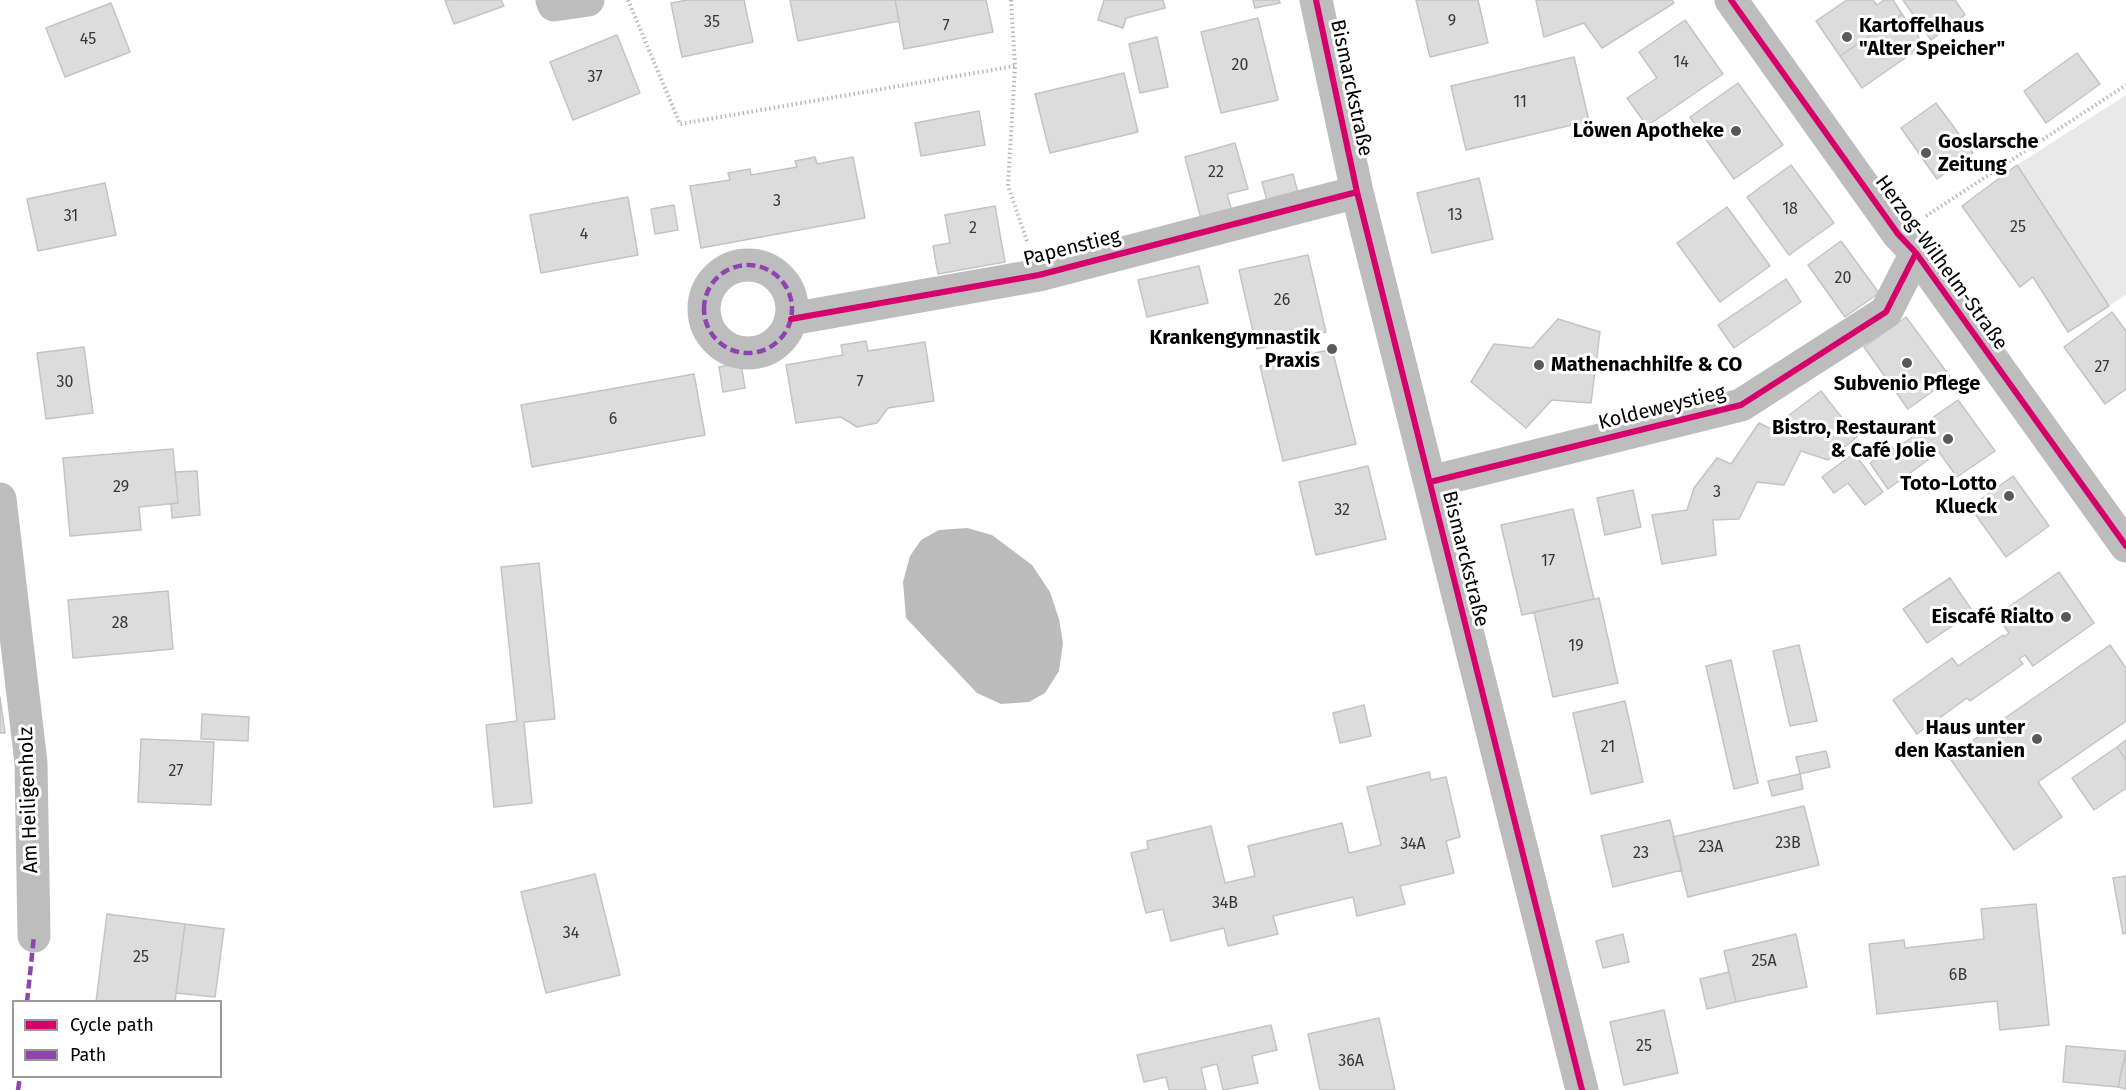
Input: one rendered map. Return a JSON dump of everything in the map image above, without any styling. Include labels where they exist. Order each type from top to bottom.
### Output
[{"type":"street","points":[[552,0],[554,5],[588,0]]},
{"type":"street","name":"Bismarckstraße","points":[[1316,0],[1357,192],[1582,1090]]},
{"type":"street","name":"Herzog-Wilhelm-Straße","points":[[1731,0],[2126,546]]},
{"type":"street","name":"Papenstieg","points":[[791,319],[1039,275],[1357,192]]},
{"type":"street","name":"Koldeweystieg","points":[[1430,482],[1742,405],[1886,312],[1907,244]]},
{"type":"street","name":"Am Heiligenholz","points":[[0,500],[10,662],[31,763],[34,936]]},
{"type":"path","points":[[628,0],[680,124],[1015,66]]},
{"type":"path","points":[[1011,0],[1015,66],[1008,186],[1039,275]]},
{"type":"path","points":[[1907,244],[2126,84]]},
{"type":"shaded area","points":[[2126,95],[2126,295],[2109,306],[2017,165]]},
{"type":"shaded area","points":[[967,528],[992,535],[1032,565],[1050,592],[1059,619],[1063,643],[1059,671],[1045,693],[1029,702],[1001,704],[977,693],[906,618],[903,582],[910,556],[921,540],[939,530]]},
{"type":"building","points":[[445,0],[501,0],[504,6],[454,24]]},
{"type":"building","points":[[687,0],[744,0],[753,42],[682,57],[671,3]]},
{"type":"building","points":[[790,0],[895,0],[899,21],[798,41]]},
{"type":"building","points":[[895,0],[986,0],[993,32],[904,49]]},
{"type":"building","points":[[1104,0],[1163,0],[1165,8],[1126,18],[1123,28],[1098,20]]},
{"type":"building","points":[[1253,0],[1279,0],[1280,3],[1255,8]]},
{"type":"building","points":[[1416,0],[1478,0],[1488,43],[1430,57]]},
{"type":"building","points":[[1536,0],[1672,0],[1674,3],[1602,48],[1584,23],[1544,37]]},
{"type":"building","name":"Kartoffelhaus \"Alter Speicher\"","points":[[1847,0],[1873,0],[1877,5],[1884,0],[1893,0],[1902,14],[1840,56],[1816,21]]},
{"type":"building","points":[[1903,0],[1955,0],[1965,15],[1931,40]]},
{"type":"building","points":[[111,3],[130,52],[65,77],[46,28]]},
{"type":"building","points":[[1902,14],[1924,45],[1862,88],[1840,56]]},
{"type":"building","points":[[1258,18],[1278,100],[1221,113],[1201,32]]},
{"type":"building","points":[[1685,20],[1723,74],[1647,126],[1627,98],[1657,78],[1639,52]]},
{"type":"building","points":[[617,35],[640,93],[573,120],[550,62]]},
{"type":"building","points":[[1157,37],[1168,87],[1140,93],[1129,44]]},
{"type":"building","points":[[2077,53],[2100,84],[2046,123],[2024,91]]},
{"type":"building","points":[[1574,57],[1589,121],[1466,150],[1451,86]]},
{"type":"building","points":[[1124,73],[1138,132],[1050,153],[1035,94]]},
{"type":"building","name":"Löwen Apotheke","points":[[1738,83],[1783,145],[1734,179],[1690,117]]},
{"type":"building","points":[[1936,103],[1973,153],[1937,179],[1901,128]]},
{"type":"building","points":[[979,111],[985,145],[921,156],[915,123]]},
{"type":"building","points":[[1235,143],[1248,189],[1227,194],[1232,211],[1201,219],[1185,157]]},
{"type":"building","points":[[815,157],[817,164],[853,157],[865,218],[701,248],[690,186],[730,180],[728,173],[750,169],[751,175],[797,167],[795,161]]},
{"type":"building","points":[[1791,165],[1834,223],[1789,255],[1747,197]]},
{"type":"building","points":[[2017,165],[2109,306],[2068,332],[2033,277],[2020,287],[1962,206]]},
{"type":"building","points":[[1293,174],[1298,193],[1267,201],[1262,182]]},
{"type":"building","points":[[1479,178],[1493,239],[1432,253],[1417,193]]},
{"type":"building","points":[[105,183],[116,235],[38,251],[27,199]]},
{"type":"building","points":[[628,197],[638,255],[541,273],[530,215]]},
{"type":"building","points":[[674,205],[678,230],[655,234],[651,209]]},
{"type":"building","points":[[995,206],[1005,262],[938,274],[933,246],[950,243],[945,215]]},
{"type":"building","points":[[1727,207],[1770,266],[1720,302],[1677,243]]},
{"type":"building","points":[[1841,241],[1879,293],[1845,317],[1808,265]]},
{"type":"building","points":[[1308,255],[1326,332],[1257,349],[1239,270]]},
{"type":"building","points":[[1199,266],[1208,303],[1147,317],[1138,280]]},
{"type":"building","points":[[1786,279],[1801,302],[1734,348],[1718,325]]},
{"type":"building","points":[[2112,312],[2126,331],[2126,389],[2105,404],[2064,347]]},
{"type":"building","name":"Subvenio Pflege","points":[[1906,317],[1951,378],[1908,409],[1864,347]]},
{"type":"building","name":"Mathenachhilfe & CO","points":[[1558,319],[1600,332],[1591,403],[1552,400],[1526,428],[1471,382],[1494,344],[1532,348]]},
{"type":"building","points":[[866,341],[868,351],[925,342],[934,401],[888,408],[877,423],[857,427],[841,417],[796,423],[786,365],[843,355],[841,345]]},
{"type":"building","points":[[84,347],[93,413],[46,419],[37,353]]},
{"type":"building","points":[[1332,349],[1356,444],[1283,461],[1260,366]]},
{"type":"building","points":[[741,363],[745,388],[723,392],[719,367]]},
{"type":"building","points":[[694,374],[705,435],[532,467],[521,405]]},
{"type":"building","points":[[1821,391],[1857,437],[1828,460],[1801,451],[1784,485],[1757,482],[1739,519],[1713,520],[1716,555],[1662,564],[1652,515],[1687,510],[1694,488],[1717,458],[1731,464],[1759,423],[1780,433],[1788,416]]},
{"type":"building","name":"Bistro, Restaurant & Café Jolie","points":[[1958,400],[1995,451],[1957,477],[1939,452],[1888,489],[1870,463],[1892,447],[1894,450],[1922,430],[1919,427]]},
{"type":"building","points":[[173,449],[178,503],[139,507],[141,530],[70,536],[63,458]]},
{"type":"building","points":[[1854,453],[1883,492],[1865,505],[1848,483],[1834,493],[1822,477]]},
{"type":"building","points":[[1368,466],[1386,539],[1316,555],[1299,482]]},
{"type":"building","points":[[197,471],[200,515],[172,518],[171,504],[178,503],[175,472]]},
{"type":"building","points":[[2013,476],[2049,526],[2006,557],[1970,507]]},
{"type":"building","points":[[1633,490],[1641,527],[1605,535],[1597,498]]},
{"type":"building","points":[[1573,509],[1594,599],[1522,615],[1501,525]]},
{"type":"building","points":[[539,563],[555,719],[524,722],[532,803],[494,807],[486,725],[517,721],[501,567]]},
{"type":"building","points":[[2059,572],[2094,623],[2033,666],[2025,655],[2019,659],[2023,664],[1970,701],[1967,698],[1917,734],[1893,700],[1952,658],[1958,666],[2003,635],[2004,637],[2009,633],[1997,615]]},
{"type":"building","points":[[1950,578],[1973,612],[1927,643],[1903,609]]},
{"type":"building","points":[[168,591],[173,649],[73,658],[68,600]]},
{"type":"building","points":[[1599,598],[1618,683],[1553,697],[1534,612]]},
{"type":"building","points":[[1799,645],[1817,721],[1790,726],[1773,651]]},
{"type":"building","name":"Haus unter den Kastanien","points":[[2110,645],[2126,668],[2126,721],[2038,782],[2062,817],[2014,850],[1949,757]]},
{"type":"building","points":[[1731,660],[1758,783],[1734,789],[1706,666]]},
{"type":"building","points":[[0,697],[5,733],[0,733]]},
{"type":"building","points":[[1625,701],[1643,782],[1591,794],[1573,713]]},
{"type":"building","points":[[1364,705],[1371,736],[1340,743],[1333,713]]},
{"type":"building","points":[[202,714],[249,717],[248,741],[201,739]]},
{"type":"building","points":[[141,739],[214,742],[211,805],[138,802]]},
{"type":"building","points":[[2126,740],[2126,760],[2117,747]]},
{"type":"building","points":[[2117,747],[2126,760],[2126,788],[2094,810],[2072,778]]},
{"type":"building","points":[[1826,751],[1830,767],[1800,774],[1796,757]]},
{"type":"building","points":[[1429,772],[1431,780],[1446,777],[1460,837],[1446,841],[1454,873],[1400,886],[1405,904],[1357,916],[1353,897],[1273,916],[1278,934],[1228,946],[1224,928],[1171,941],[1163,909],[1146,913],[1131,853],[1148,849],[1147,841],[1211,826],[1225,883],[1255,876],[1248,846],[1342,823],[1349,853],[1381,845],[1367,787]]},
{"type":"building","points":[[1800,774],[1803,789],[1772,796],[1768,781]]},
{"type":"building","points":[[1804,806],[1819,865],[1688,897],[1673,837]]},
{"type":"building","points":[[1670,820],[1682,870],[1613,887],[1601,836]]},
{"type":"building","points":[[595,874],[620,975],[546,993],[521,892]]},
{"type":"building","points":[[2126,876],[2126,933],[2123,934],[2113,878]]},
{"type":"building","points":[[2036,904],[2049,1025],[2000,1030],[1997,1001],[1877,1014],[1869,944],[1904,940],[1905,948],[1984,939],[1981,909]]},
{"type":"building","points":[[107,914],[185,924],[175,1000],[96,1000]]},
{"type":"building","points":[[185,924],[224,929],[215,997],[176,993]]},
{"type":"building","points":[[1623,934],[1629,962],[1603,968],[1596,941]]},
{"type":"building","points":[[1796,934],[1807,987],[1736,1002],[1724,951]]},
{"type":"building","points":[[1729,972],[1736,1002],[1707,1009],[1700,979]]},
{"type":"building","points":[[1664,1010],[1678,1073],[1624,1085],[1610,1022]]},
{"type":"building","points":[[1379,1018],[1395,1090],[1320,1090],[1308,1034]]},
{"type":"building","points":[[1271,1025],[1277,1050],[1252,1056],[1258,1083],[1223,1090],[1217,1064],[1201,1068],[1206,1090],[1169,1090],[1166,1077],[1144,1082],[1137,1055]]},
{"type":"building","points":[[2066,1046],[2126,1051],[2118,1087],[2063,1082]]},
{"type":"building","points":[[2126,1052],[2126,1089],[2118,1087]]},
{"type":"marked path","points":[[748,265],[765,269],[779,278],[788,292],[792,309],[788,326],[779,340],[765,349],[748,353],[731,349],[717,340],[708,326],[704,309],[708,292],[717,278],[731,269],[748,265]]},
{"type":"marked path","points":[[27,1000],[34,936]]},
{"type":"marked path","points":[[18,1090],[20,1078]]},
{"type":"cycle path","points":[[1316,0],[1357,192],[1582,1090]]},
{"type":"cycle path","points":[[1731,0],[1898,234],[1916,253],[2126,546]]},
{"type":"cycle path","points":[[791,319],[1039,275],[1357,192]]},
{"type":"cycle path","points":[[1430,482],[1741,405],[1886,312],[1916,253]]},
{"type":"place","name":"Kartoffelhaus \"Alter Speicher\"","points":[[1847,37]]},
{"type":"place","name":"Löwen Apotheke","points":[[1736,131]]},
{"type":"place","name":"Goslarsche Zeitung","points":[[1926,153]]},
{"type":"place","name":"Krankengymnastik Praxis","points":[[1332,349]]},
{"type":"place","name":"Subvenio Pflege","points":[[1907,363]]},
{"type":"place","name":"Mathenachhilfe & CO","points":[[1539,365]]},
{"type":"place","name":"Bistro, Restaurant & Café Jolie","points":[[1948,439]]},
{"type":"place","name":"Toto-Lotto Klueck","points":[[2009,496]]},
{"type":"place","name":"Eiscafé Rialto","points":[[2066,617]]},
{"type":"place","name":"Haus unter den Kastanien","points":[[2037,739]]}]
